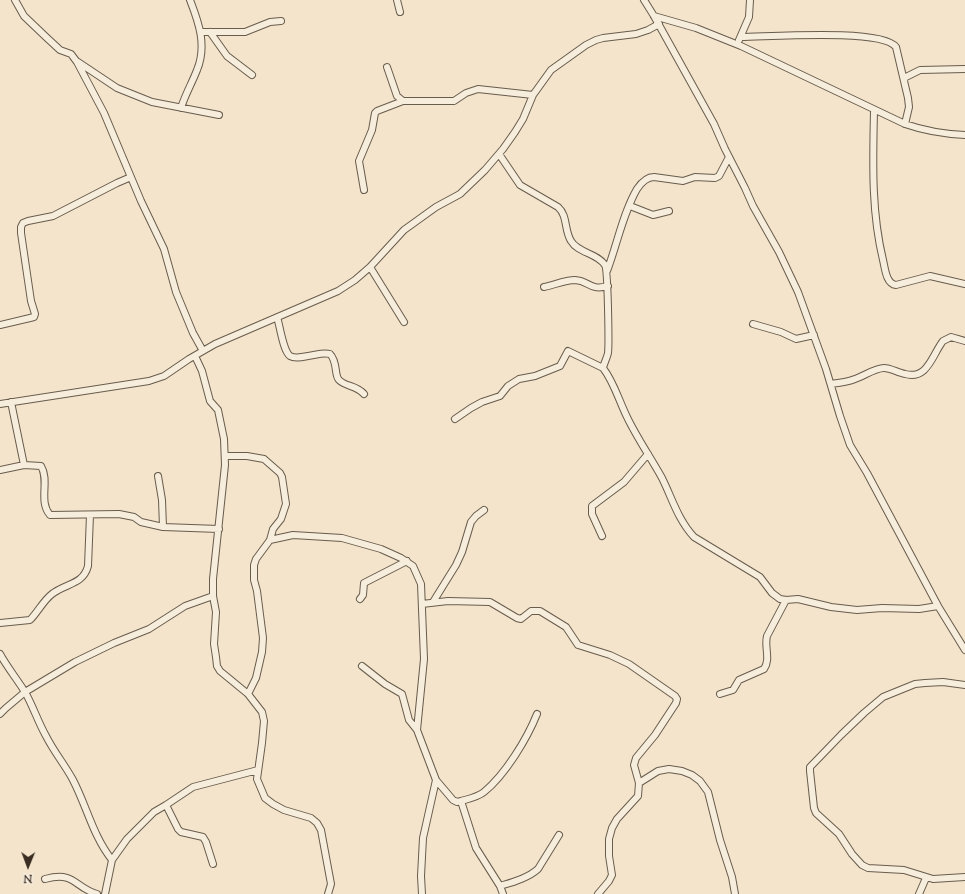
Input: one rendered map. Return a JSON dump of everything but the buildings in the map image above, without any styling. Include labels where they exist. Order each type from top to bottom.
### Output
[{"type":"street","points":[[15,0],[24,16],[60,50],[71,54],[77,62],[104,113],[164,249],[176,292],[193,333],[203,351]]},
{"type":"street","points":[[181,108],[186,93],[198,68],[201,55],[201,32],[190,0]]},
{"type":"street","points":[[397,0],[400,12]]},
{"type":"street","points":[[644,0],[659,24],[714,124],[753,206],[791,277],[803,303],[831,384],[838,411],[850,446],[867,473],[938,606],[965,650]]},
{"type":"street","points":[[737,44],[749,17],[750,0]]},
{"type":"street","points":[[654,16],[696,28],[737,44],[905,124],[922,130],[965,135]]},
{"type":"street","points":[[201,32],[245,32],[270,22],[281,21]]},
{"type":"street","points":[[0,404],[149,381],[164,376],[215,344],[277,317],[322,300],[338,291],[355,280],[404,230],[436,207],[460,194],[485,170],[515,132],[523,119],[533,95],[551,70],[586,45],[603,38],[636,34],[659,24]]},
{"type":"street","points":[[210,32],[227,56],[252,76]]},
{"type":"street","points":[[741,37],[812,34],[875,38],[894,44],[904,78],[909,107],[905,124]]},
{"type":"street","points":[[77,62],[106,81],[132,95],[152,102],[219,115]]},
{"type":"street","points":[[387,67],[397,96],[403,101]]},
{"type":"street","points":[[904,78],[920,70],[965,69]]},
{"type":"street","points":[[364,190],[359,161],[372,130],[377,111],[403,101],[454,102],[466,93],[478,89],[533,95]]},
{"type":"street","points":[[874,110],[873,190],[875,214],[878,239],[890,282],[892,285],[896,285],[930,276],[965,284]]},
{"type":"street","points":[[499,154],[520,185],[558,207],[562,211],[568,236],[571,242],[580,249],[596,257],[606,266],[608,286],[608,353],[603,368]]},
{"type":"street","points":[[607,271],[630,206],[644,180],[650,177],[683,181],[695,177],[715,178],[718,176],[729,157]]},
{"type":"street","points":[[0,325],[34,317],[35,314],[31,301],[21,233],[23,223],[53,216],[131,177]]},
{"type":"street","points":[[630,206],[653,215],[669,211]]},
{"type":"street","points":[[370,266],[404,322]]},
{"type":"street","points":[[544,287],[574,280],[594,288],[608,286]]},
{"type":"street","points":[[277,317],[289,355],[292,357],[302,357],[326,353],[330,354],[335,361],[338,378],[340,381],[356,387],[364,394]]},
{"type":"street","points":[[753,324],[781,332],[796,339],[814,335]]},
{"type":"street","points":[[831,384],[854,380],[884,368],[914,376],[928,367],[943,341],[952,337],[965,341]]},
{"type":"street","points":[[455,419],[482,402],[500,396],[508,386],[519,379],[535,376],[560,366],[568,351],[603,368],[610,377],[612,385],[630,424],[672,498],[680,518],[686,527],[694,536],[756,574],[766,583],[776,597],[786,600],[798,599],[831,607],[857,610],[886,608],[919,609],[938,606]]},
{"type":"street","points":[[195,356],[202,371],[210,401],[218,410],[224,439],[225,456],[213,596],[216,612],[214,644],[217,666],[220,671],[248,694],[262,712],[264,720],[257,778],[265,798],[284,810],[312,818],[317,823],[323,837],[330,884],[328,894]]},
{"type":"street","points":[[11,402],[24,465]]},
{"type":"street","points":[[602,536],[592,514],[592,506],[624,482],[648,454]]},
{"type":"street","points":[[225,456],[247,456],[264,459],[280,472],[286,504],[286,508],[277,525],[273,529],[270,540],[256,559],[254,565],[254,580],[257,591],[263,638],[262,652],[256,678],[248,694]]},
{"type":"street","points":[[0,470],[24,465],[41,466],[43,471],[44,503],[46,510],[50,515],[118,514],[137,518],[141,522],[163,527],[219,529]]},
{"type":"street","points":[[158,476],[162,500],[163,527]]},
{"type":"street","points":[[433,602],[456,565],[462,552],[471,522],[484,510]]},
{"type":"street","points":[[0,623],[30,620],[53,593],[81,579],[86,574],[88,566],[90,515]]},
{"type":"street","points":[[270,540],[293,535],[342,538],[380,549],[407,561],[413,566],[421,584],[424,659],[417,730]]},
{"type":"street","points":[[360,599],[363,595],[364,583],[367,580],[382,575],[407,561]]},
{"type":"street","points":[[0,714],[25,692],[75,662],[114,643],[149,629],[185,606],[213,596]]},
{"type":"street","points":[[720,694],[733,690],[739,680],[764,669],[768,658],[766,641],[767,636],[786,600]]},
{"type":"street","points":[[422,604],[463,601],[490,602],[521,619],[531,611],[540,611],[566,627],[576,645],[610,655],[629,664],[675,696],[677,699],[676,703],[649,743],[640,751],[636,758],[634,765],[640,788],[638,796],[617,819],[612,828],[609,839],[612,875],[598,894]]},
{"type":"street","points":[[0,654],[9,670],[25,692],[46,737],[74,782],[96,834],[104,850],[112,860]]},
{"type":"street","points":[[362,666],[385,684],[402,694],[409,720],[417,730],[436,780],[453,800],[457,802],[483,794],[507,766],[530,733],[538,714]]},
{"type":"street","points":[[965,685],[943,682],[915,684],[883,697],[841,735],[810,767],[814,808],[816,813],[839,834],[852,854],[862,865],[872,869],[904,870],[926,878],[941,879],[965,877]]},
{"type":"street","points":[[639,783],[658,771],[669,769],[682,771],[692,775],[700,781],[708,792],[720,840],[732,877],[735,894]]},
{"type":"street","points":[[105,894],[112,860],[139,825],[154,812],[193,786],[258,770]]},
{"type":"street","points":[[422,894],[423,838],[436,780]]},
{"type":"street","points":[[461,801],[476,848],[500,886],[503,894]]},
{"type":"street","points":[[166,805],[181,832],[203,837],[213,864]]},
{"type":"street","points":[[500,886],[521,879],[538,869],[559,835]]},
{"type":"street","points":[[45,879],[55,876],[69,878],[88,891],[97,894]]},
{"type":"street","points":[[919,894],[926,878]]}]
